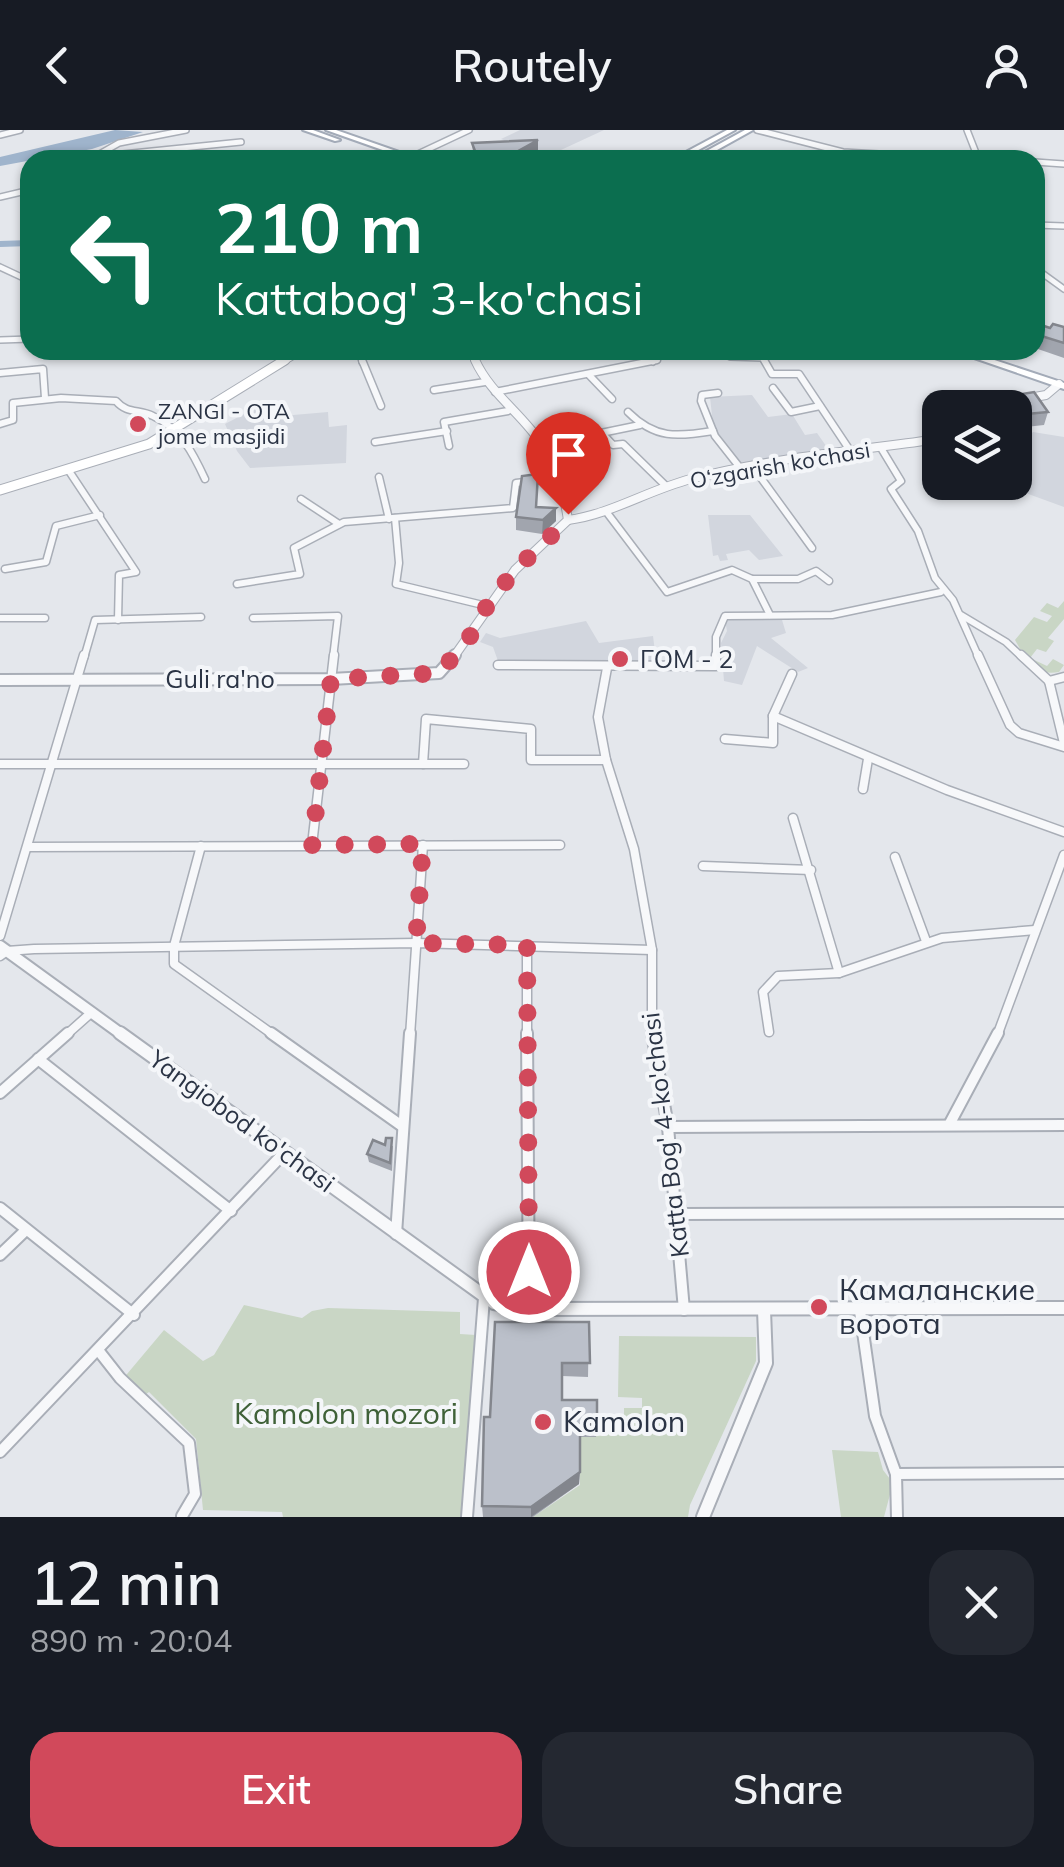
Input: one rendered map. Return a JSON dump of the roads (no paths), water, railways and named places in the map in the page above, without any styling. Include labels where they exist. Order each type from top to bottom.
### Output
[{"type":"main road","points":[[306,130],[365,150]]},
{"type":"main road","points":[[329,130],[386,150]]},
{"type":"main road","points":[[694,150],[732,130]]},
{"type":"main road","points":[[714,150],[754,130]]},
{"type":"main road","points":[[271,366],[277,360]]},
{"type":"main road","points":[[0,487],[136,450],[282,360]]},
{"type":"main road","points":[[990,360],[1063,381]]},
{"type":"main road","points":[[1008,360],[1063,381]]},
{"type":"main road","points":[[0,487],[172,428]]},
{"type":"street","points":[[2,132],[20,130]]},
{"type":"street","points":[[105,150],[186,130]]},
{"type":"street","points":[[429,150],[469,130]]},
{"type":"street","points":[[754,130],[834,150]]},
{"type":"street","points":[[166,150],[241,142]]},
{"type":"street","points":[[362,360],[382,406]]},
{"type":"street","points":[[379,477],[398,551],[396,584],[487,606],[515,570],[568,520],[559,478],[543,445],[485,382],[476,360]]},
{"type":"street","points":[[495,392],[656,360]]},
{"type":"street","points":[[765,360],[772,374],[797,373],[851,452]]},
{"type":"street","points":[[0,373],[43,369],[45,398]]},
{"type":"street","points":[[589,375],[612,399]]},
{"type":"street","points":[[1032,397],[1046,394],[1063,381]]},
{"type":"street","points":[[434,390],[485,382]]},
{"type":"street","points":[[772,388],[791,412],[820,406]]},
{"type":"street","points":[[718,393],[701,397],[712,431],[742,469]]},
{"type":"street","points":[[0,424],[13,420],[12,403],[45,398],[111,399],[130,413],[146,413],[172,428],[189,445],[205,478]]},
{"type":"street","points":[[449,446],[444,422],[508,410]]},
{"type":"street","points":[[628,412],[640,425],[668,439],[712,431]]},
{"type":"street","points":[[543,445],[640,425]]},
{"type":"street","points":[[375,442],[446,431]]},
{"type":"street","points":[[603,434],[614,445],[623,444],[666,485]]},
{"type":"street","name":"O‘zgarish ko‘chasi","points":[[568,520],[608,514],[643,500],[666,485],[753,467],[922,442]]},
{"type":"street","points":[[881,448],[901,481],[891,489],[924,542],[927,564],[941,592],[951,597],[958,613],[1010,725],[1019,733],[1064,745],[1049,681],[1006,642],[958,613]]},
{"type":"street","points":[[753,467],[812,548]]},
{"type":"street","points":[[69,470],[136,572],[119,576],[118,620]]},
{"type":"street","points":[[237,584],[300,574],[294,548],[340,524],[513,508],[516,484],[559,478]]},
{"type":"street","points":[[300,499],[340,524]]},
{"type":"street","points":[[608,514],[667,592],[732,570],[752,579],[798,579],[816,571],[829,581]]},
{"type":"street","points":[[6,569],[46,562],[56,526],[100,516]]},
{"type":"street","points":[[752,579],[770,615]]},
{"type":"street","points":[[498,665],[716,666],[716,638],[724,616],[832,615],[941,592]]},
{"type":"street","name":"Guli ra'no","points":[[0,680],[331,679],[439,673],[468,640],[487,606]]},
{"type":"street","points":[[0,936],[94,620],[202,616]]},
{"type":"street","points":[[253,618],[338,616],[312,845]]},
{"type":"street","points":[[0,618],[45,618]]},
{"type":"street","name":"Katta Bog' 4-ko'chasi","points":[[607,668],[598,718],[606,760],[634,849],[652,950],[652,1040],[668,1127],[684,1310]]},
{"type":"street","points":[[725,739],[773,743],[773,716],[792,674]]},
{"type":"street","points":[[1049,681],[1064,677]]},
{"type":"street","points":[[773,716],[868,759],[1064,832]]},
{"type":"street","points":[[424,764],[426,719],[530,729],[531,760],[606,760]]},
{"type":"street","points":[[863,789],[868,759]]},
{"type":"street","points":[[0,764],[464,764]]},
{"type":"street","points":[[794,818],[840,973]]},
{"type":"street","points":[[396,1234],[423,844]]},
{"type":"street","points":[[201,846],[174,946],[174,964],[402,1126]]},
{"type":"street","points":[[28,848],[560,846]]},
{"type":"street","points":[[948,1125],[988,1055],[1064,855]]},
{"type":"street","points":[[895,857],[926,941]]},
{"type":"street","points":[[703,866],[811,870]]},
{"type":"street","points":[[769,1032],[763,992],[778,976],[840,973],[926,941],[1035,930]]},
{"type":"street","points":[[2,951],[416,943],[652,950]]},
{"type":"street","points":[[527,945],[529,1309]]},
{"type":"street","name":"Yangiobod ko'chasi","points":[[2,951],[92,1012],[484,1298]]},
{"type":"street","points":[[0,1093],[92,1012]]},
{"type":"street","points":[[38,1060],[231,1210]]},
{"type":"street","points":[[668,1127],[1064,1125]]},
{"type":"street","points":[[0,1452],[285,1152]]},
{"type":"street","points":[[0,1208],[134,1315]]},
{"type":"street","points":[[677,1214],[1064,1212]]},
{"type":"street","points":[[0,1255],[26,1230]]},
{"type":"street","points":[[467,1517],[484,1298],[529,1309],[1064,1308]]},
{"type":"street","points":[[703,1517],[766,1362],[764,1310]]},
{"type":"street","points":[[860,1311],[875,1416],[896,1474],[897,1517]]},
{"type":"street","points":[[98,1350],[120,1378],[190,1443],[195,1494],[182,1517],[193,1517]]},
{"type":"street","points":[[896,1474],[1064,1473]]},
{"type":"water","points":[[115,130],[143,132],[87,150],[30,150]]},
{"type":"water","points":[[20,152],[20,162],[0,166],[0,157]]},
{"type":"waterway","points":[[0,244],[20,243]]},
{"type":"place","name":"ZANGI - OTA jome masjidi","points":[[138,424]]},
{"type":"place","name":"ГОМ - 2","points":[[620,659]]},
{"type":"place","name":"Камаланские ворота","points":[[819,1307]]},
{"type":"place","name":"Kamolon","points":[[543,1422]]},
{"type":"park label","name":"Kamolon mozori","points":[[346,1414]]}]
